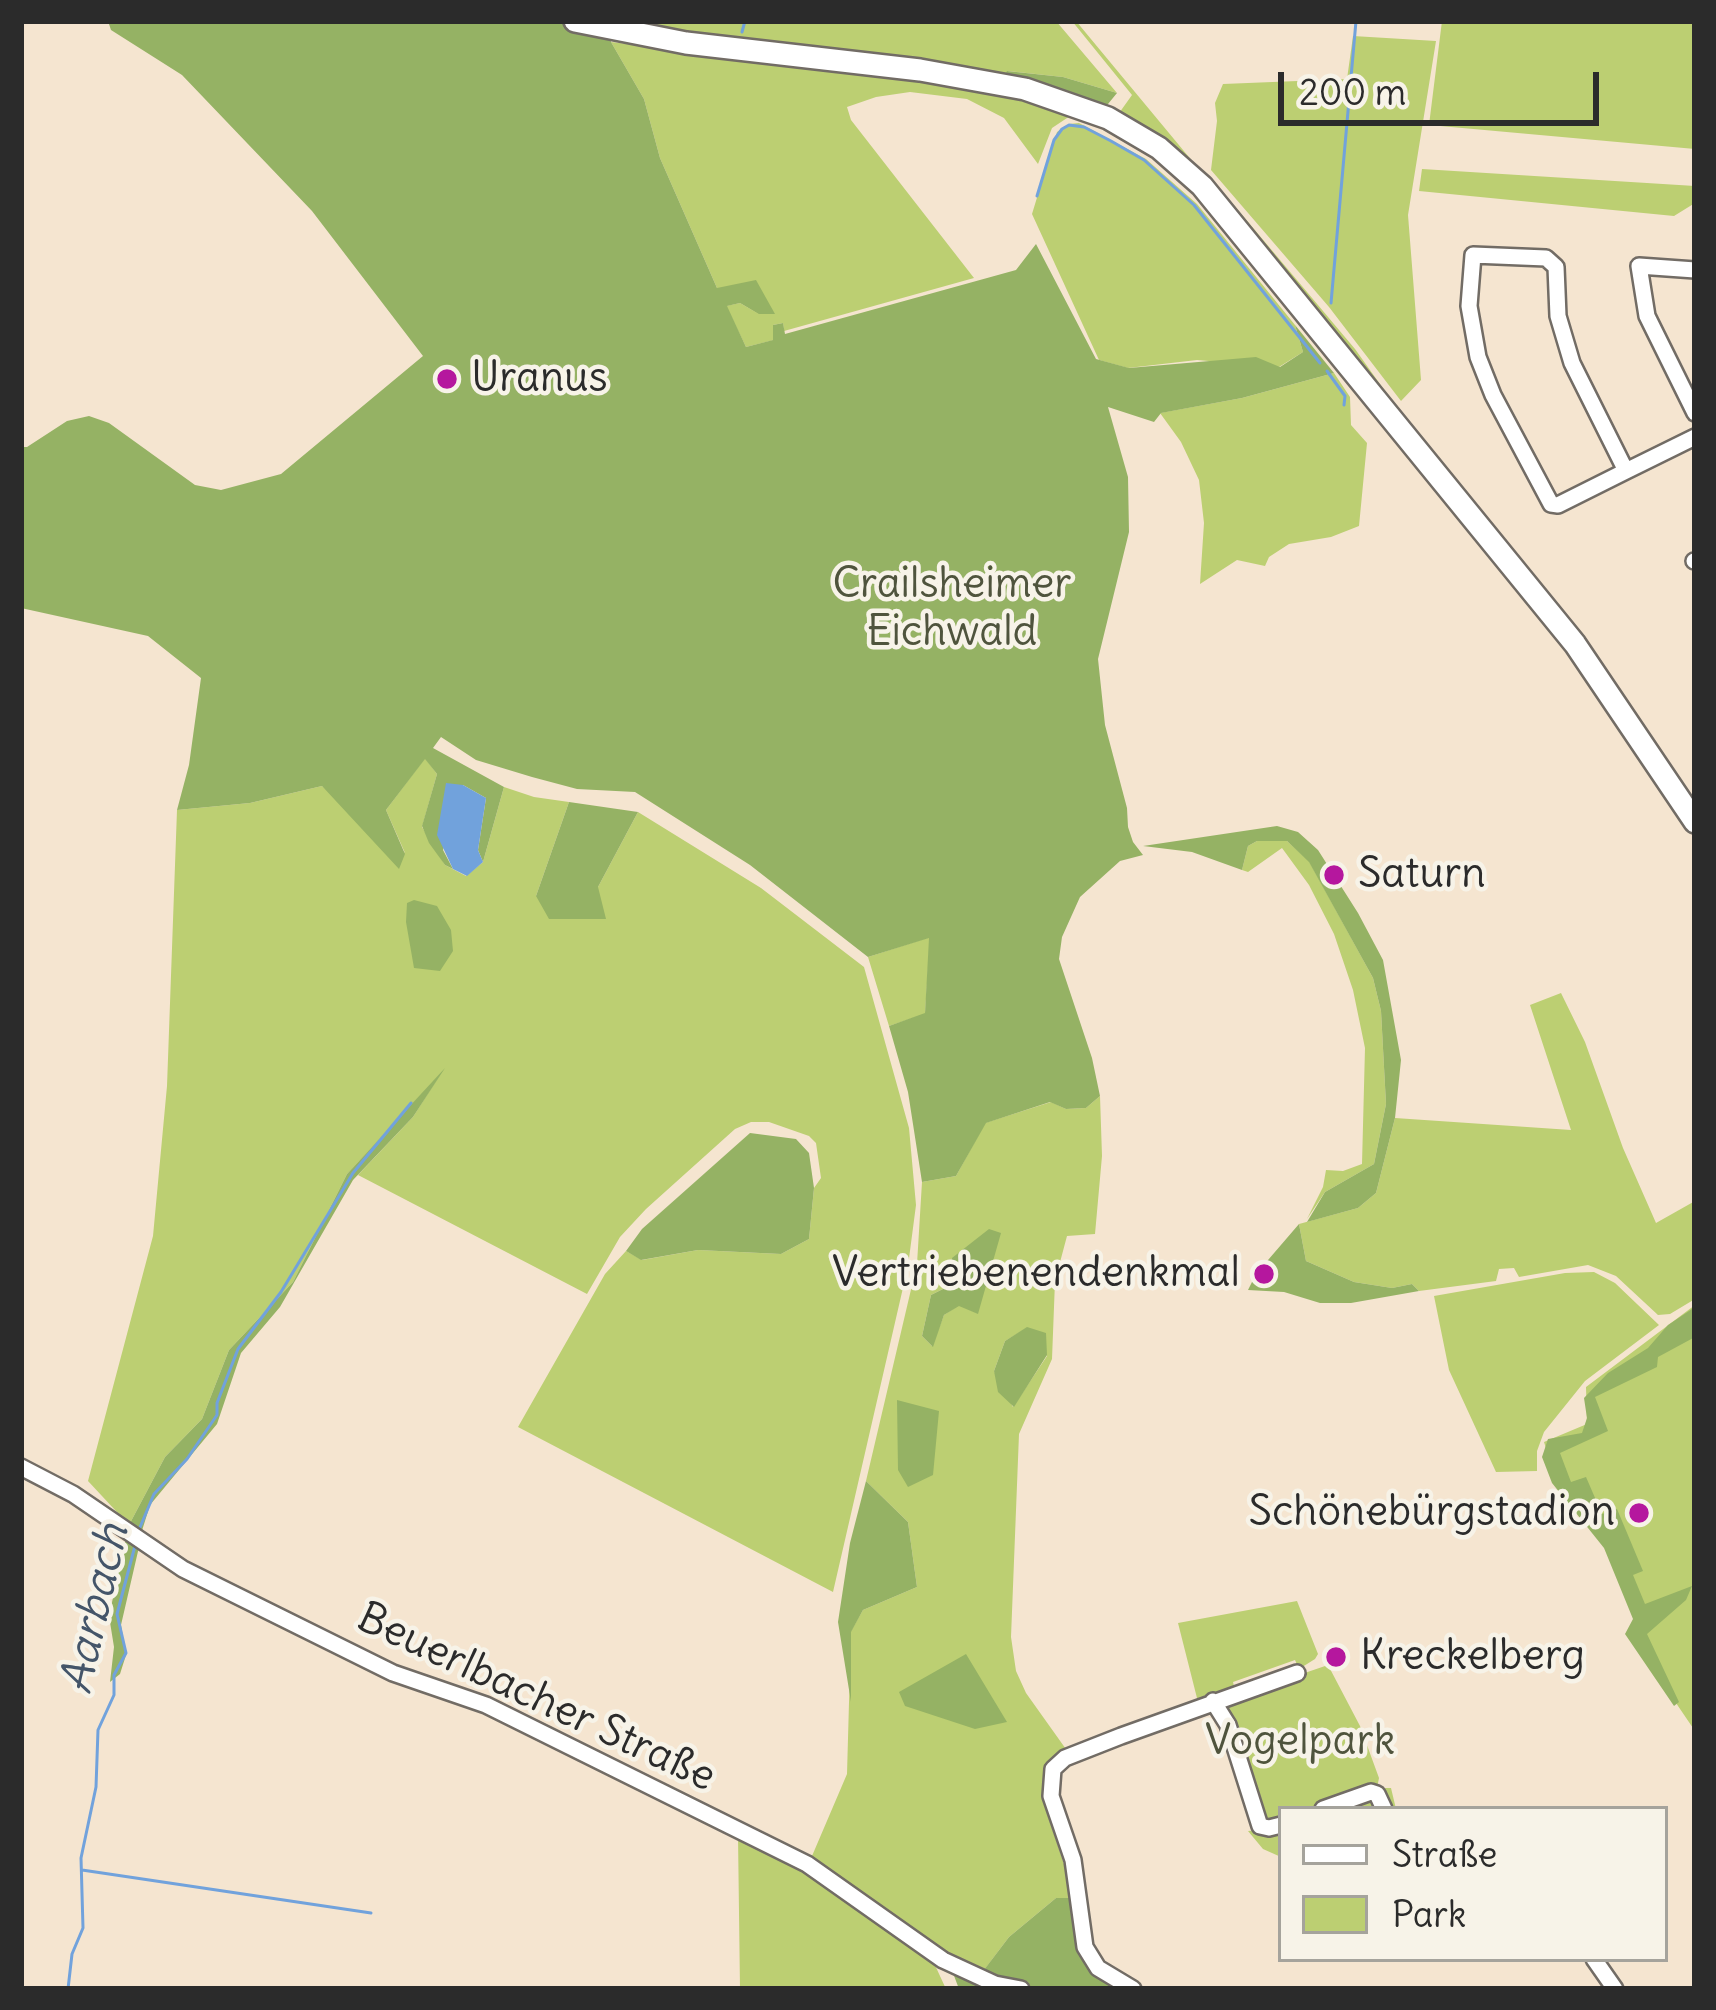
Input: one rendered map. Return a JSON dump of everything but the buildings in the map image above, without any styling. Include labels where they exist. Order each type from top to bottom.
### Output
[{"type":"main road","points":[[575,21],[686,43],[920,70],[1025,89],[1108,118],[1159,148],[1202,186],[1575,644],[1695,822]]},
{"type":"street","points":[[1626,471],[1572,363],[1558,316],[1556,267],[1546,258],[1473,255],[1468,306],[1478,357],[1551,504],[1558,505],[1695,437]]},
{"type":"street","points":[[1695,269],[1639,266],[1647,316],[1695,412]]},
{"type":"street","name":"Beuerlbacher Straße","points":[[21,1467],[73,1494],[183,1569],[393,1673],[486,1705],[807,1864],[943,1960],[995,1984],[1021,1989]]},
{"type":"street","points":[[1133,1989],[1098,1968],[1085,1947],[1076,1872],[1051,1796],[1051,1777],[1065,1758],[1297,1672]]},
{"type":"street","points":[[1213,1701],[1228,1725],[1256,1817],[1273,1827]]},
{"type":"street","points":[[1332,1806],[1371,1792],[1377,1794],[1377,1806]]},
{"type":"street","points":[[1596,1962],[1615,1989]]},
{"type":"green space","name":"Crailsheimer Eichwald","points":[[108,21],[608,21],[611,42],[644,99],[660,158],[717,288],[756,280],[775,314],[759,314],[740,303],[727,306],[746,347],[773,340],[773,325],[783,323],[785,334],[1016,270],[1036,244],[1096,359],[1129,368],[1256,357],[1280,367],[1303,352],[1295,325],[1334,373],[1242,398],[1161,413],[1154,422],[1108,407],[1128,477],[1129,532],[1098,659],[1105,725],[1128,827],[1143,855],[1120,861],[1080,897],[1062,937],[1059,959],[1100,1096],[1086,1108],[1066,1109],[1050,1102],[986,1123],[956,1176],[922,1182],[908,1092],[889,1026],[925,1013],[929,938],[868,957],[750,865],[635,792],[577,789],[532,777],[476,760],[441,737],[433,748],[504,787],[483,862],[478,850],[486,798],[463,785],[443,850],[453,869],[429,843],[422,826],[437,774],[425,759],[386,810],[405,854],[399,869],[322,786],[250,803],[177,810],[189,765],[201,678],[148,636],[21,608],[21,447],[67,421],[89,416],[109,423],[195,485],[221,490],[281,474],[423,356],[312,211],[182,75],[111,30]]},
{"type":"green space","points":[[608,21],[1056,21],[1117,93],[1063,77],[1008,71],[1003,79],[800,45],[768,45]]},
{"type":"green space","points":[[1072,21],[1193,162],[1191,168],[1117,116],[1132,95]]},
{"type":"green space","points":[[1442,21],[1695,21],[1695,149],[1429,125]]},
{"type":"green space","points":[[1353,36],[1436,41],[1408,215],[1421,380],[1401,401],[1329,307],[1211,170],[1215,103],[1223,84],[1347,79]]},
{"type":"green space","points":[[611,42],[877,73],[1042,104],[1070,116],[1052,128],[1038,164],[1004,118],[967,99],[910,92],[847,107],[851,120],[974,278],[784,331],[783,323],[773,325],[774,340],[746,347],[726,306],[740,303],[759,314],[717,288],[660,158],[644,99]]},
{"type":"green space","points":[[1007,71],[1063,77],[1117,93],[1098,107],[1003,79]]},
{"type":"green space","points":[[1079,123],[1146,159],[1197,204],[1295,325],[1303,352],[1279,367],[1197,360],[1128,368],[1099,360],[1032,214],[1057,132]]},
{"type":"green space","points":[[1422,169],[1695,186],[1695,203],[1674,216],[1419,191]]},
{"type":"green space","points":[[1203,174],[1355,349],[1397,408],[1393,409]]},
{"type":"green space","points":[[1334,373],[1350,397],[1351,425],[1367,443],[1359,526],[1331,537],[1289,544],[1269,557],[1265,566],[1237,560],[1200,584],[1204,523],[1199,480],[1160,413],[1242,398]]},
{"type":"green space","points":[[425,758],[437,774],[422,827],[445,865],[466,876],[483,862],[504,787],[569,802],[536,896],[598,887],[638,812],[761,888],[864,967],[909,1128],[916,1205],[908,1266],[833,1592],[518,1427],[605,1274],[626,1251],[642,1260],[698,1250],[781,1254],[809,1239],[814,1188],[821,1178],[816,1143],[769,1122],[751,1122],[735,1129],[646,1209],[620,1237],[587,1294],[358,1175],[413,1117],[439,1076],[347,1174],[293,1282],[229,1350],[202,1419],[165,1457],[129,1525],[88,1481],[153,1236],[167,1086],[177,810],[250,803],[322,786],[405,853],[386,810]]},
{"type":"green space","points":[[569,802],[638,812],[598,887],[606,919],[549,919],[536,896]]},
{"type":"green space","points":[[1277,826],[1298,832],[1318,850],[1383,960],[1401,1060],[1395,1118],[1376,1193],[1358,1208],[1307,1222],[1325,1192],[1374,1164],[1386,1104],[1381,1011],[1373,978],[1309,862],[1287,841],[1257,841],[1248,846],[1242,870],[1192,852],[1143,846]]},
{"type":"green space","points":[[1257,841],[1287,841],[1309,861],[1373,978],[1381,1011],[1386,1104],[1374,1164],[1325,1192],[1307,1219],[1326,1170],[1343,1171],[1362,1164],[1365,1048],[1353,990],[1334,934],[1309,885],[1282,848],[1248,872],[1242,870],[1248,846]]},
{"type":"green space","points":[[414,900],[437,906],[451,930],[453,951],[440,971],[414,968],[406,922],[407,903]]},
{"type":"green space","points":[[930,937],[925,1014],[889,1026],[868,957]]},
{"type":"green space","points":[[1561,993],[1656,1223],[1695,1201],[1695,1299],[1670,1314],[1658,1315],[1616,1276],[1588,1265],[1519,1277],[1514,1268],[1499,1269],[1496,1281],[1419,1291],[1412,1284],[1392,1288],[1354,1282],[1306,1261],[1299,1224],[1358,1208],[1376,1193],[1395,1118],[1571,1130],[1530,1005]]},
{"type":"green space","points":[[445,1068],[413,1117],[353,1180],[280,1307],[241,1353],[217,1424],[150,1505],[140,1537],[129,1525],[165,1457],[202,1419],[229,1350],[293,1282],[347,1174]]},
{"type":"green space","points":[[1100,1096],[1102,1156],[1095,1234],[1067,1236],[1055,1281],[1052,1359],[1019,1434],[1011,1637],[1016,1671],[1026,1693],[1068,1752],[1053,1760],[1043,1780],[1045,1807],[1071,1898],[1056,1898],[1009,1937],[981,1974],[951,1960],[815,1864],[812,1856],[847,1774],[851,1631],[863,1610],[917,1587],[908,1522],[866,1481],[917,1264],[922,1182],[956,1176],[985,1123],[1051,1102],[1066,1109],[1086,1108]],"holes":[[[952,1258],[977,1313],[959,1305],[944,1315],[932,1346],[922,1336],[931,1295],[945,1288]],[[1027,1328],[1047,1356],[1013,1407],[994,1371],[1005,1341]]]},
{"type":"green space","points":[[750,1133],[796,1139],[809,1153],[814,1188],[809,1239],[781,1254],[698,1250],[641,1260],[626,1251],[642,1229]]},
{"type":"green space","points":[[1299,1224],[1306,1261],[1354,1282],[1392,1288],[1412,1284],[1419,1291],[1351,1303],[1320,1303],[1284,1292],[1248,1290]]},
{"type":"green space","points":[[989,1229],[1001,1233],[978,1314],[959,1306],[944,1315],[933,1347],[922,1336],[931,1295],[945,1288],[952,1258]]},
{"type":"green space","points":[[1594,1272],[1615,1283],[1659,1325],[1585,1381],[1544,1432],[1537,1471],[1496,1472],[1449,1370],[1434,1296]]},
{"type":"green space","name":"Schönebürgstadion","points":[[1695,1305],[1695,1731],[1640,1650],[1639,1625],[1604,1531],[1561,1496],[1544,1442],[1587,1424],[1586,1387]]},
{"type":"green space","points":[[1695,1307],[1695,1337],[1658,1357],[1657,1367],[1595,1397],[1608,1431],[1560,1453],[1571,1482],[1586,1477],[1602,1514],[1617,1509],[1643,1571],[1633,1575],[1645,1604],[1692,1586],[1686,1600],[1647,1634],[1679,1702],[1674,1706],[1625,1634],[1633,1619],[1604,1548],[1552,1483],[1542,1457],[1548,1439],[1582,1433],[1587,1418],[1584,1398],[1608,1373],[1648,1348],[1668,1325]]},
{"type":"green space","points":[[1027,1327],[1046,1333],[1047,1355],[1014,1407],[998,1392],[994,1371],[1005,1341]]},
{"type":"green space","points":[[897,1400],[939,1411],[933,1475],[908,1487],[898,1470]]},
{"type":"green space","points":[[866,1481],[908,1522],[917,1587],[863,1610],[851,1632],[851,1702],[838,1622],[850,1543]]},
{"type":"green space","points":[[126,1538],[139,1547],[121,1625],[126,1655],[120,1674],[110,1682],[114,1647],[109,1616]]},
{"type":"green space","points":[[1297,1601],[1318,1654],[1315,1659],[1299,1669],[1295,1660],[1233,1682],[1235,1690],[1198,1702],[1178,1623]]},
{"type":"green space","points":[[966,1654],[1007,1722],[975,1729],[905,1706],[899,1692]]},
{"type":"green space","name":"Vogelpark","points":[[1328,1665],[1360,1726],[1379,1778],[1377,1788],[1391,1788],[1395,1806],[1278,1806],[1278,1856],[1263,1849],[1248,1831],[1259,1830],[1264,1823],[1217,1703]]},
{"type":"green space","points":[[738,1836],[820,1876],[934,1963],[946,1989],[740,1989]]},
{"type":"green space","points":[[1056,1898],[1071,1898],[1085,1963],[1121,1989],[959,1989],[953,1973],[974,1983],[1009,1937]]},
{"type":"water","points":[[446,783],[463,785],[486,798],[478,850],[483,862],[467,876],[453,869],[437,835]]},
{"type":"waterway","points":[[742,32],[745,21]]},
{"type":"waterway","points":[[1331,303],[1356,21]]},
{"type":"waterway","points":[[1037,196],[1054,140],[1069,125],[1084,127],[1144,160],[1194,205],[1320,363]]},
{"type":"waterway","points":[[1327,371],[1345,396],[1344,405]]},
{"type":"waterway","name":"Aarbach","points":[[138,1532],[154,1494],[187,1459],[217,1415],[217,1403],[238,1349],[281,1292],[353,1173],[411,1103]]},
{"type":"waterway","name":"Aarbach","points":[[68,1989],[72,1954],[83,1928],[81,1858],[96,1787],[98,1730],[114,1695],[114,1675],[126,1653],[117,1614],[136,1542]]},
{"type":"waterway","points":[[82,1870],[371,1913]]},
{"type":"place","name":"Uranus","points":[[447,379]]},
{"type":"place","name":"Saturn","points":[[1334,875]]},
{"type":"place","name":"Vertriebenendenkmal","points":[[1264,1274]]},
{"type":"place","name":"Schönebürgstadion","points":[[1639,1513]]},
{"type":"place","name":"Kreckelberg","points":[[1336,1657]]}]
